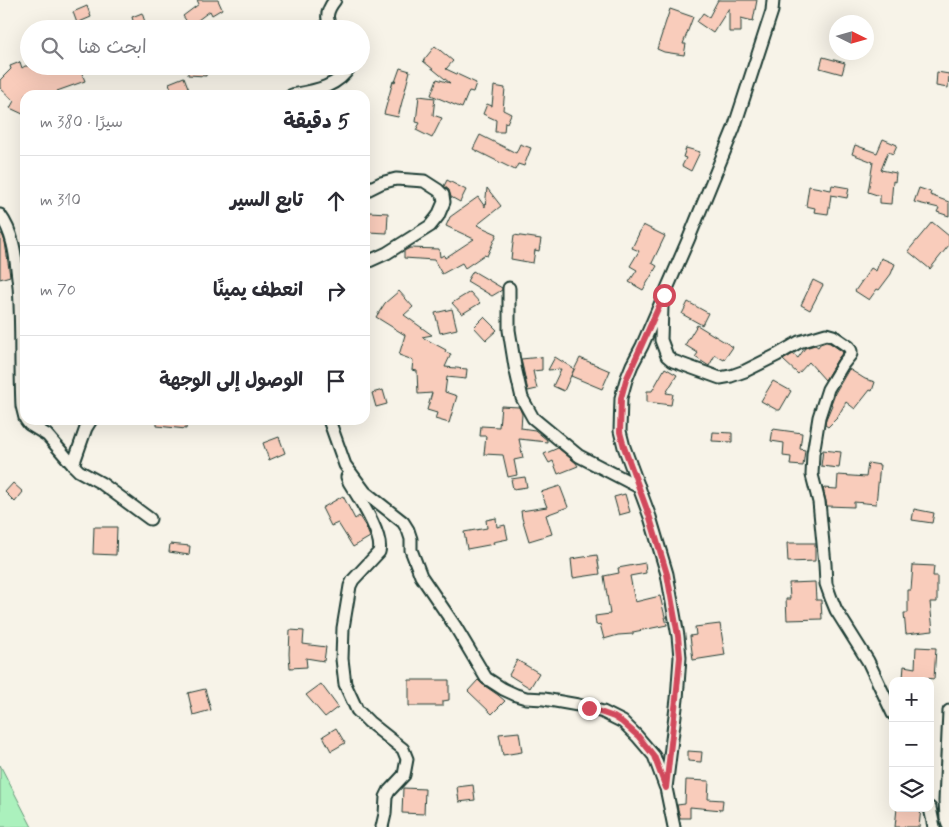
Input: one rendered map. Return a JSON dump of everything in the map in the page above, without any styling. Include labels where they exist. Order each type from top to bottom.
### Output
[{"type":"street","points":[[327,20],[328,11],[335,0]]},
{"type":"street","points":[[666,788],[680,657],[679,643],[667,574],[620,432],[621,398],[626,380],[689,238],[734,128],[772,11],[773,0]]},
{"type":"street","points":[[313,90],[326,87],[344,75]]},
{"type":"street","points":[[370,188],[381,183],[396,180],[424,181],[438,190],[443,196],[444,202],[438,216],[430,226],[387,253],[370,261]]},
{"type":"street","points":[[0,215],[11,236],[16,261],[20,301]]},
{"type":"street","points":[[509,288],[509,330],[522,398],[533,418],[579,456],[639,487]]},
{"type":"street","points":[[662,299],[661,340],[667,356],[673,362],[720,378],[745,371],[799,342],[826,334],[850,348],[851,354],[828,389],[819,418],[813,454],[812,475],[818,502],[826,584],[836,610],[868,661],[889,706]]},
{"type":"street","points":[[31,425],[47,435],[79,470],[101,483],[150,519]]},
{"type":"street","points":[[73,465],[88,425]]},
{"type":"street","points":[[331,425],[349,482],[376,532],[380,547],[350,586],[343,628],[342,659],[345,684],[357,710],[369,722],[404,749],[407,759],[404,775],[386,797],[382,827]]},
{"type":"street","points":[[345,465],[365,492],[403,522],[408,530],[411,539],[411,550],[421,576],[455,626],[486,678],[503,689],[526,698],[578,705],[603,712],[618,720],[638,736],[654,756],[666,788],[674,827]]},
{"type":"street","points":[[949,711],[945,801],[946,818],[949,827]]},
{"type":"street","points":[[931,812],[934,827]]},
{"type":"green space","points":[[0,765],[32,827],[0,827]]},
{"type":"building","points":[[197,0],[218,0],[222,9],[212,15],[210,11],[198,20],[186,20],[183,16],[199,4]]},
{"type":"building","points":[[718,0],[757,0],[753,21],[741,18],[741,32],[729,32],[729,8],[713,33],[697,22],[703,13],[709,17]]},
{"type":"building","points":[[87,6],[91,17],[84,20],[76,20],[73,12]]},
{"type":"building","points":[[670,9],[693,17],[683,44],[686,44],[684,55],[657,49]]},
{"type":"building","points":[[142,13],[144,20],[133,20],[132,17]]},
{"type":"building","points":[[435,46],[453,61],[446,69],[476,83],[473,92],[469,91],[462,108],[431,95],[437,79],[450,83],[423,61]]},
{"type":"building","points":[[823,57],[845,63],[842,74],[820,68]]},
{"type":"building","points":[[20,62],[20,75],[83,75],[85,81],[60,90],[20,90],[20,113],[10,108],[14,101],[0,88],[0,80],[11,69],[10,66]]},
{"type":"building","points":[[400,68],[410,71],[398,117],[384,114],[393,81],[395,82]]},
{"type":"building","points":[[937,72],[949,74],[948,88],[936,86]]},
{"type":"building","points":[[184,77],[189,90],[171,90],[169,83]]},
{"type":"building","points":[[494,86],[505,88],[503,110],[511,114],[507,123],[505,122],[504,132],[495,132],[496,120],[483,114],[487,104],[492,106]]},
{"type":"building","points":[[419,96],[435,98],[433,115],[442,118],[432,138],[416,130],[420,123],[416,122]]},
{"type":"building","points":[[480,135],[516,153],[520,144],[531,148],[524,166],[518,164],[515,170],[473,149]]},
{"type":"building","points":[[883,139],[897,145],[893,154],[888,152],[881,170],[896,173],[895,182],[893,181],[891,204],[880,203],[880,196],[868,192],[873,162],[852,154],[855,145],[877,153]]},
{"type":"building","points":[[686,148],[700,152],[691,171],[682,166],[686,158],[683,157]]},
{"type":"building","points":[[447,180],[466,190],[460,202],[451,197],[449,190],[444,186]]},
{"type":"building","points":[[832,185],[849,188],[847,198],[831,195],[828,214],[814,212],[815,208],[806,206],[809,186],[831,190]]},
{"type":"building","points":[[487,188],[501,206],[477,225],[497,234],[487,256],[484,255],[465,268],[462,263],[442,274],[434,260],[404,258],[404,251],[410,248],[439,249],[440,257],[444,255],[445,258],[474,239],[446,226],[450,217],[478,197],[485,207]]},
{"type":"building","points":[[919,188],[931,192],[930,195],[949,202],[949,216],[937,212],[939,208],[914,202]]},
{"type":"building","points":[[370,212],[388,213],[387,233],[370,232]]},
{"type":"building","points":[[932,222],[949,236],[949,245],[930,269],[908,251]]},
{"type":"building","points":[[643,225],[665,236],[652,263],[657,266],[643,290],[629,282],[637,270],[630,266],[639,251],[632,248]]},
{"type":"building","points":[[0,234],[2,234],[5,242],[10,276],[0,279]]},
{"type":"building","points":[[514,235],[541,239],[539,251],[535,250],[533,263],[511,259]]},
{"type":"building","points":[[881,258],[895,264],[891,274],[869,300],[855,291],[871,268],[876,271]]},
{"type":"building","points":[[473,271],[502,288],[502,290],[492,296],[467,281]]},
{"type":"building","points":[[813,280],[823,285],[810,310],[801,305]]},
{"type":"building","points":[[399,291],[413,307],[404,315],[432,335],[422,337],[451,354],[445,367],[467,369],[466,379],[447,377],[445,392],[457,396],[449,423],[435,419],[437,413],[427,410],[432,393],[418,394],[417,371],[412,370],[413,360],[399,355],[405,335],[376,317],[385,303]]},
{"type":"building","points":[[470,292],[480,303],[462,314],[452,303]]},
{"type":"building","points":[[688,302],[708,313],[702,325],[682,314]]},
{"type":"building","points":[[452,309],[457,329],[440,333],[435,313]]},
{"type":"building","points":[[484,317],[497,330],[486,340],[474,327]]},
{"type":"building","points":[[697,325],[733,347],[724,360],[715,355],[709,366],[695,357],[698,353],[685,345]]},
{"type":"building","points":[[826,342],[843,352],[825,380],[809,362],[798,374],[783,360],[793,354],[798,358],[805,348],[815,345],[818,347]]},
{"type":"building","points":[[542,357],[542,370],[533,371],[537,389],[528,391],[521,359]]},
{"type":"building","points":[[555,357],[574,369],[564,391],[553,386],[561,369],[548,370]]},
{"type":"building","points":[[580,358],[610,371],[602,389],[571,376]]},
{"type":"building","points":[[665,368],[677,375],[666,393],[673,394],[671,405],[647,402],[647,391],[652,391]]},
{"type":"building","points":[[849,369],[865,379],[875,382],[872,391],[870,390],[855,409],[846,402],[837,418],[828,427],[825,425],[831,404]]},
{"type":"building","points":[[773,381],[791,391],[780,410],[761,401]]},
{"type":"building","points":[[383,390],[387,404],[376,407],[372,393]]},
{"type":"building","points":[[501,406],[519,407],[522,414],[521,428],[535,430],[547,440],[547,442],[519,439],[523,458],[514,460],[517,475],[508,477],[503,455],[484,454],[486,436],[480,436],[481,426],[499,427]]},
{"type":"building","points":[[157,425],[186,425],[186,429]]},
{"type":"building","points":[[773,429],[802,433],[800,449],[805,450],[803,466],[790,465],[791,457],[783,456],[784,443],[771,441]]},
{"type":"building","points":[[713,432],[732,433],[732,442],[712,441]]},
{"type":"building","points":[[279,437],[285,453],[269,460],[263,443]]},
{"type":"building","points":[[558,448],[578,466],[558,474],[553,461],[549,463],[544,454]]},
{"type":"building","points":[[823,450],[841,452],[839,468],[821,466]]},
{"type":"building","points":[[868,463],[880,465],[876,504],[854,502],[854,507],[827,506],[823,488],[837,489],[838,475],[866,477]]},
{"type":"building","points":[[525,477],[527,487],[513,489],[511,479]]},
{"type":"building","points":[[13,483],[23,492],[15,502],[5,492]]},
{"type":"building","points":[[560,486],[568,507],[546,515],[552,534],[529,541],[521,511],[547,507],[541,492]]},
{"type":"building","points":[[625,494],[630,512],[619,515],[614,497]]},
{"type":"building","points":[[343,496],[355,519],[359,516],[370,537],[353,547],[338,523],[331,526],[322,508]]},
{"type":"building","points":[[914,509],[934,513],[932,523],[912,520]]},
{"type":"building","points":[[496,518],[497,527],[505,525],[508,539],[493,542],[494,544],[467,549],[464,532],[487,528],[486,520]]},
{"type":"building","points":[[94,527],[117,527],[116,555],[93,554]]},
{"type":"building","points":[[787,543],[815,543],[815,561],[788,562]]},
{"type":"building","points":[[170,544],[190,546],[189,555],[169,552]]},
{"type":"building","points":[[597,555],[600,574],[573,578],[571,559]]},
{"type":"building","points":[[645,563],[646,573],[630,576],[635,602],[660,596],[667,625],[604,639],[600,624],[596,625],[595,616],[610,614],[604,576],[619,573],[618,568]]},
{"type":"building","points":[[913,565],[934,566],[933,576],[937,576],[937,602],[930,602],[933,631],[906,634],[904,613],[908,613],[908,590],[911,590]]},
{"type":"building","points":[[815,582],[816,600],[821,600],[822,619],[787,620],[786,599],[790,599],[789,583]]},
{"type":"building","points":[[720,624],[725,655],[693,660],[690,636],[696,635],[695,627]]},
{"type":"building","points":[[290,630],[304,631],[303,644],[326,647],[324,661],[306,658],[307,667],[290,668]]},
{"type":"building","points":[[916,647],[936,648],[934,679],[934,677],[903,677],[904,666],[915,668]]},
{"type":"building","points":[[517,660],[539,673],[530,688],[509,675]]},
{"type":"building","points":[[409,680],[449,680],[449,700],[443,701],[443,706],[409,706]]},
{"type":"building","points":[[478,680],[505,701],[492,714],[468,691]]},
{"type":"building","points":[[321,684],[338,707],[325,717],[306,695]]},
{"type":"building","points":[[205,689],[211,710],[193,715],[188,693]]},
{"type":"building","points":[[336,728],[345,743],[331,751],[323,736]]},
{"type":"building","points":[[519,732],[522,752],[503,755],[499,734]]},
{"type":"building","points":[[688,751],[702,752],[701,762],[688,761]]},
{"type":"building","points":[[686,780],[709,781],[708,799],[723,800],[722,810],[690,807],[690,818],[680,818],[677,805],[685,804]]},
{"type":"building","points":[[473,785],[475,800],[459,802],[457,787]]},
{"type":"building","points":[[403,788],[425,789],[424,814],[402,813]]},
{"type":"building","points":[[897,812],[921,812],[919,827],[895,827]]},
{"type":"route","points":[[589,708],[614,717],[638,736],[654,756],[666,788],[680,657],[678,636],[667,574],[620,432],[621,398],[626,380],[664,295]]}]
